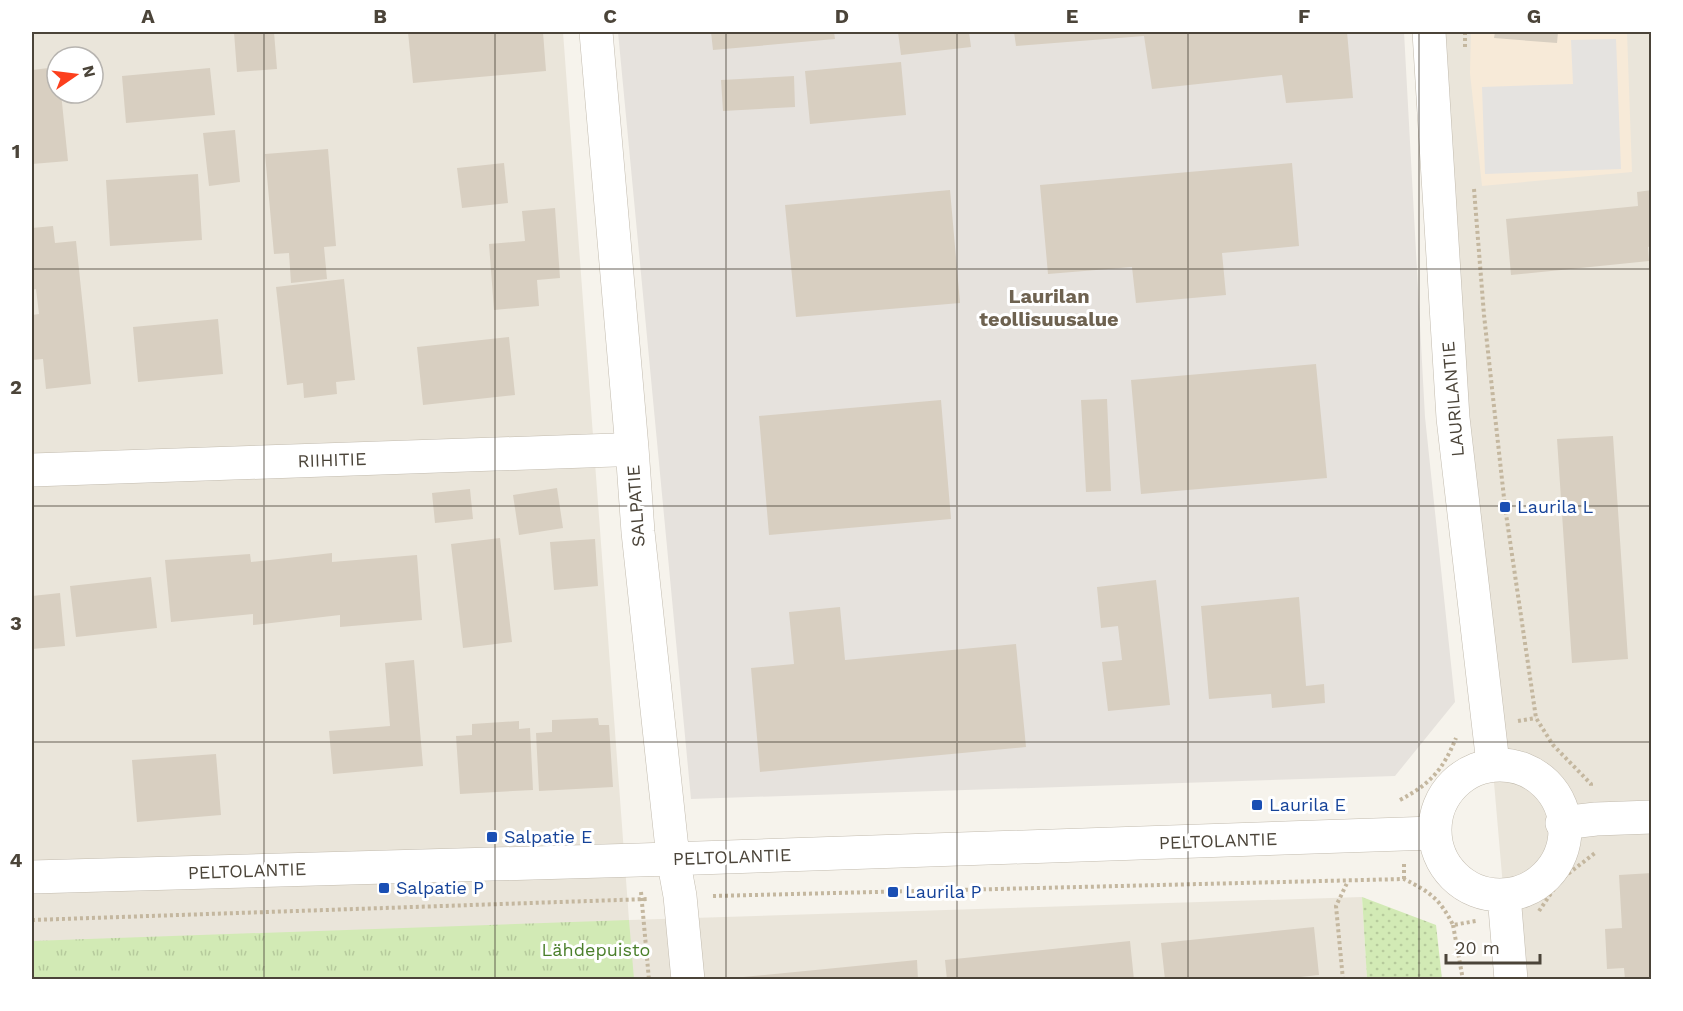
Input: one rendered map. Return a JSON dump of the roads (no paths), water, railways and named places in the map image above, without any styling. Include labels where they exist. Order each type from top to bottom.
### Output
[{"type":"street","name":"SALPATIE","points":[[596,32],[638,532],[688,980]]},
{"type":"street","name":"LAURILANTIE","points":[[1429,32],[1453,418],[1493,764]]},
{"type":"street","name":"RIIHITIE","points":[[32,470],[615,450],[632,447]]},
{"type":"street","points":[[1493,764],[1516,766],[1537,776],[1557,797],[1566,832],[1561,854],[1549,873],[1505,906],[1486,894],[1466,886],[1448,870],[1436,847],[1433,833],[1442,798],[1456,780],[1471,771],[1493,764]]},
{"type":"street","points":[[1563,823],[1652,817]]},
{"type":"street","name":"PELTOLANTIE","points":[[32,877],[1433,833]]},
{"type":"street","points":[[1505,906],[1511,980]]},
{"type":"place","name":"Laurila L","points":[[1505,507]]},
{"type":"place","name":"Laurila E","points":[[1257,805]]},
{"type":"place","name":"Salpatie E","points":[[492,837]]},
{"type":"place","name":"Salpatie P","points":[[384,888]]},
{"type":"place","name":"Laurila P","points":[[893,892]]},
{"type":"district","name":"Laurilan teollisuusalue","points":[[1049,308]]},
{"type":"park label","name":"Lähdepuisto","points":[[596,950]]}]
